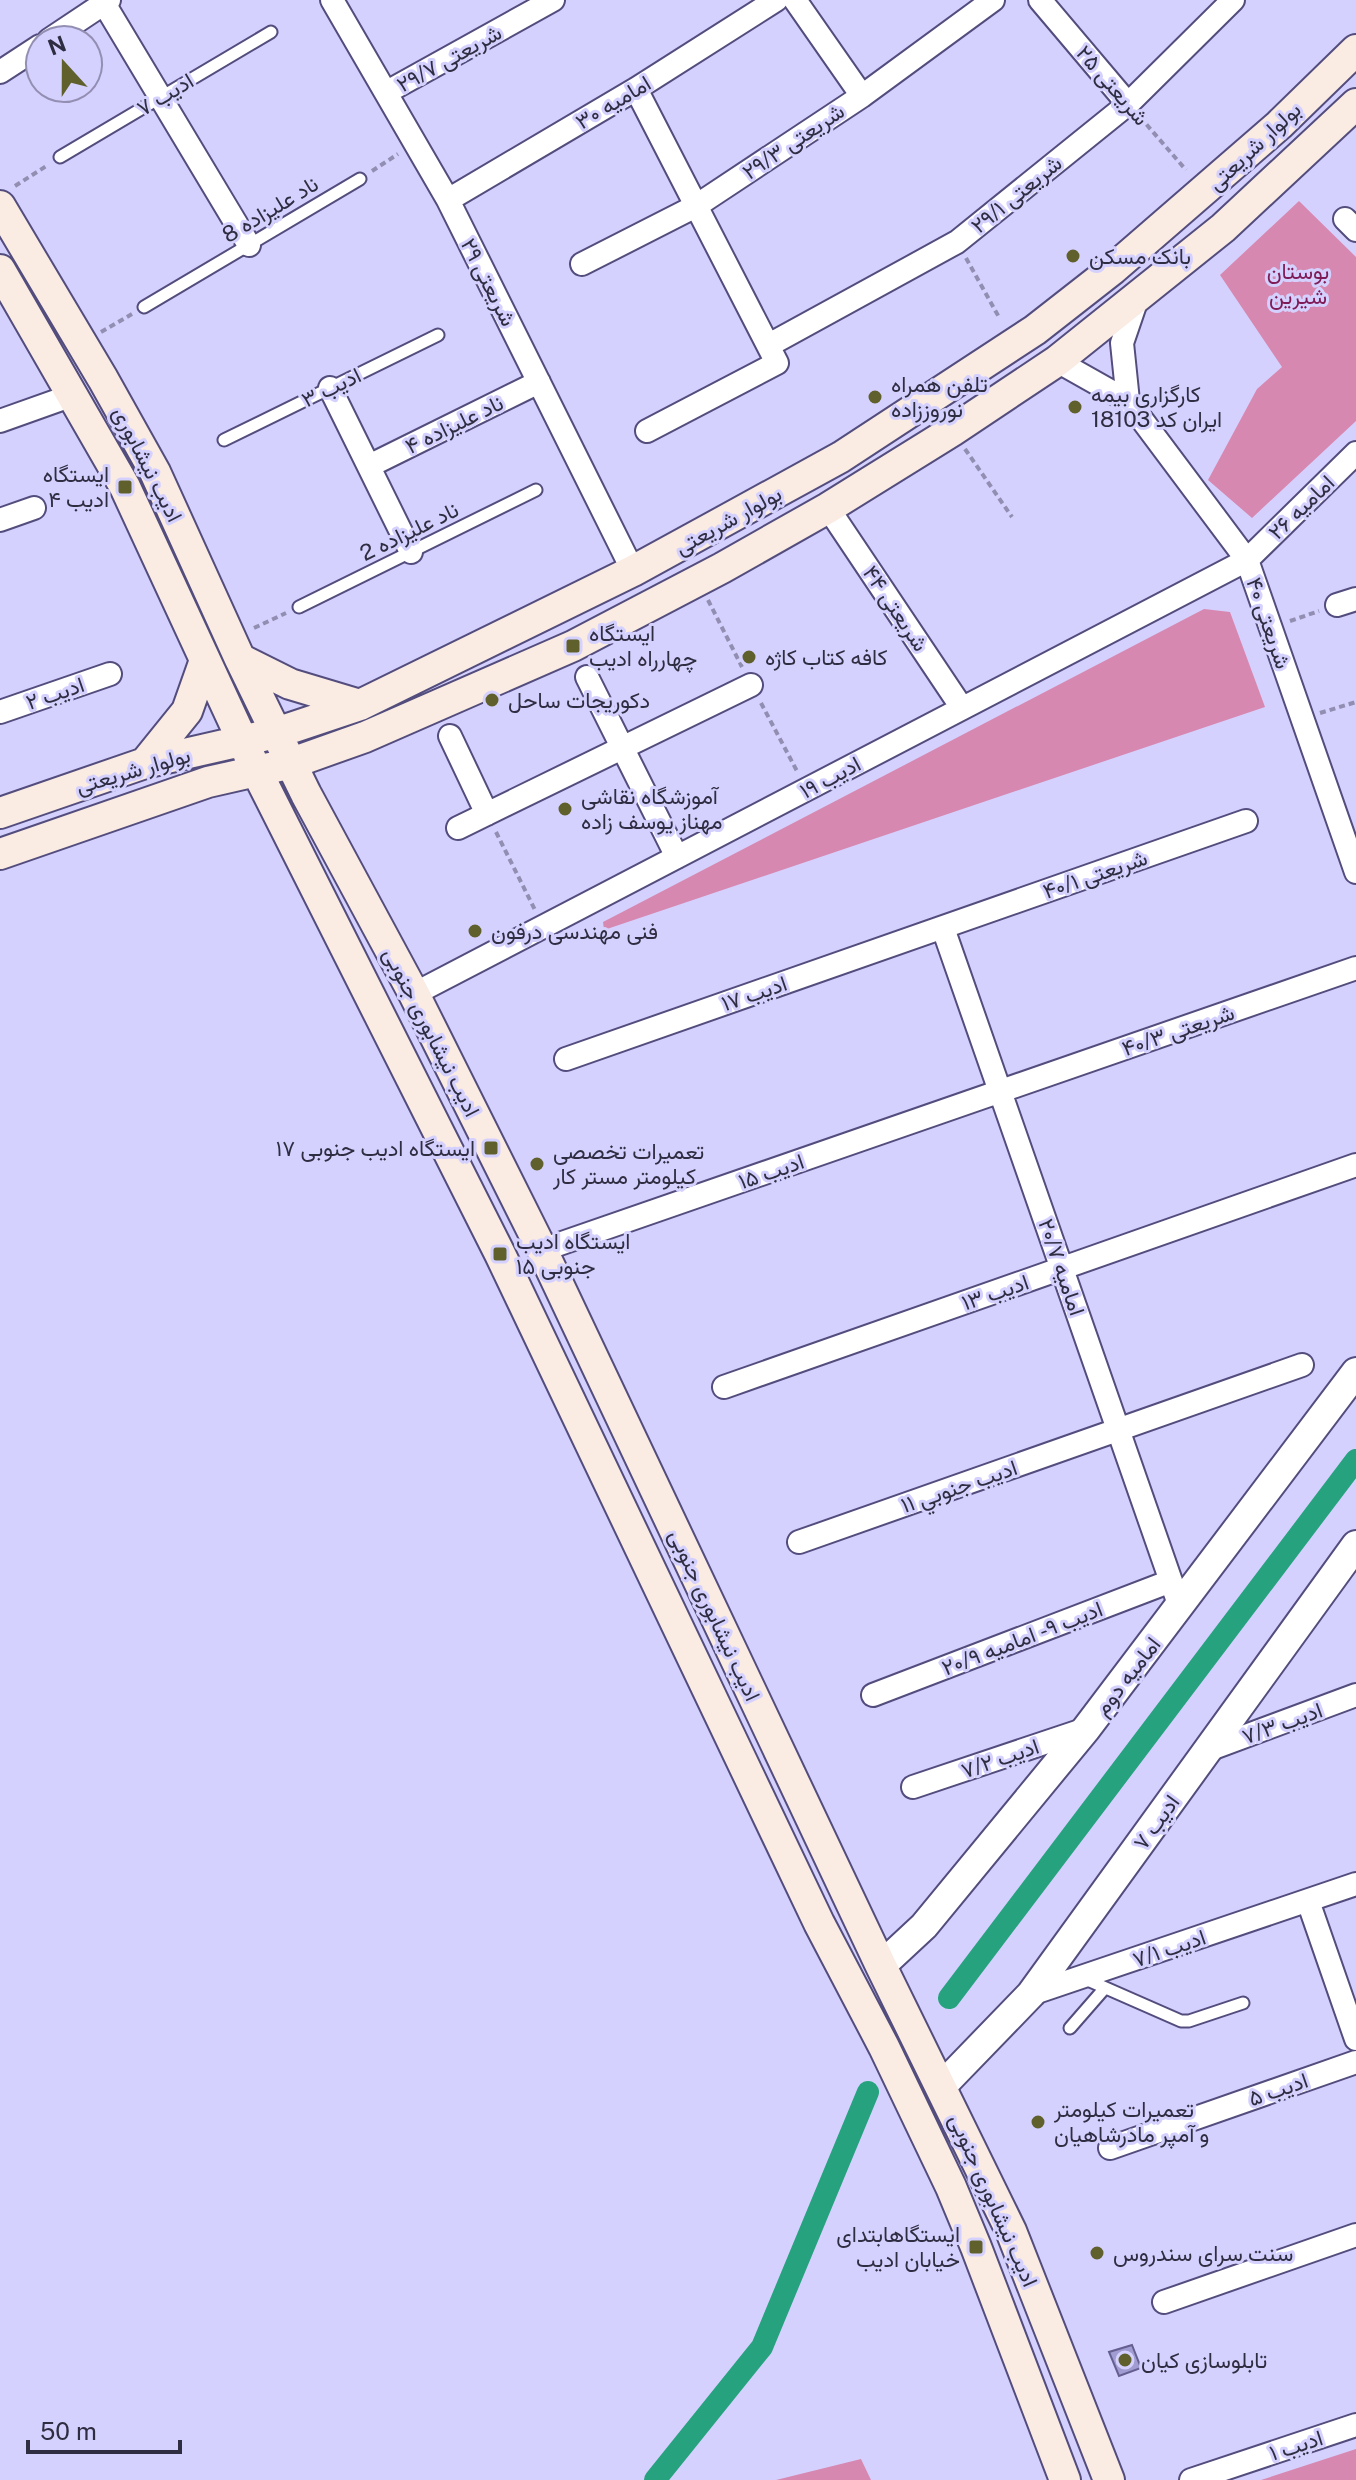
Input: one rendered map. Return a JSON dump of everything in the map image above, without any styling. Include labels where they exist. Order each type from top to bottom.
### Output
[{"type":"main road","name":"بولوار شریعتی","points":[[0,813],[145,763],[276,733],[360,705],[633,571],[841,457],[1035,330],[1197,198],[1279,125],[1356,50]]},
{"type":"main road","name":"بولوار شریعتی","points":[[0,854],[208,782],[292,763],[365,737],[573,646],[828,508],[1057,361],[1223,228],[1356,104]]},
{"type":"main road","name":"ادیب نیشابوری","points":[[6,197],[82,343],[155,472],[276,733]]},
{"type":"main road","name":"ادیب نیشابوری","points":[[0,270],[125,487],[204,663],[243,741]]},
{"type":"main road","points":[[235,649],[290,684],[360,705]]},
{"type":"main road","points":[[145,763],[187,711],[204,663]]},
{"type":"main road","name":"ادیب نیشابوری جنوبی","points":[[276,733],[414,994],[542,1250],[881,1966],[942,2086],[1011,2231],[1109,2480]]},
{"type":"main road","name":"ادیب نیشابوری جنوبی","points":[[243,741],[500,1254],[819,1923],[884,2047],[951,2187],[1065,2480]]},
{"type":"street","name":"شریعتی ۲۹","points":[[332,0],[448,200],[633,571]]},
{"type":"street","name":"امامیه ۳۰","points":[[448,200],[636,89],[776,0]]},
{"type":"street","points":[[795,0],[862,96]]},
{"type":"street","name":"شریعتی ۲۹/۳","points":[[582,264],[696,206],[862,96],[993,0]]},
{"type":"street","name":"شریعتی ۲۵","points":[[1040,0],[1128,104]]},
{"type":"street","name":"شریعتی ۲۹/۱","points":[[647,431],[957,242],[1128,104],[1233,0]]},
{"type":"street","points":[[72,24],[105,1],[249,245]]},
{"type":"street","name":"شریعتی ۲۹/۷","points":[[387,92],[542,3]]},
{"type":"street","points":[[0,72],[24,56]]},
{"type":"street","points":[[636,89],[773,354]]},
{"type":"street","points":[[1128,401],[1122,343],[1137,299]]},
{"type":"street","name":"شریعتی ۴۰","points":[[1057,361],[1128,401],[1247,560],[1356,872]]},
{"type":"street","name":"ناد علیزاده ۴","points":[[369,466],[539,382]]},
{"type":"street","points":[[330,388],[411,552]]},
{"type":"street","points":[[0,421],[73,395]]},
{"type":"street","name":"امامیه ۲۶","points":[[1247,560],[1356,453]]},
{"type":"street","points":[[0,520],[34,508]]},
{"type":"street","name":"شریعتی ۴۴","points":[[828,508],[962,708]]},
{"type":"street","name":"ادیب ۱۹","points":[[414,994],[1247,560]]},
{"type":"street","name":"ادیب ۲","points":[[0,712],[110,674]]},
{"type":"street","points":[[587,677],[677,857]]},
{"type":"street","points":[[458,828],[751,685]]},
{"type":"street","points":[[450,736],[487,814]]},
{"type":"street","name":"شریعتی ۴۰/۱","points":[[943,928],[1246,821]]},
{"type":"street","name":"ادیب ۱۷","points":[[566,1059],[943,928]]},
{"type":"street","name":"امامیه ۲۰/۷","points":[[943,928],[1176,1594]]},
{"type":"street","name":"شریعتی ۴۰/۳","points":[[1000,1092],[1356,968]]},
{"type":"street","name":"ادیب ۱۵","points":[[542,1250],[1000,1092]]},
{"type":"street","name":"ادیب ۱۳","points":[[724,1387],[1356,1165]]},
{"type":"street","name":"ادیب جنوبي ١١","points":[[799,1542],[1302,1365]]},
{"type":"street","name":"امامیه دوم","points":[[881,1966],[924,1926],[1086,1729],[1176,1594],[1356,1372]]},
{"type":"street","name":"ادیب ۷","points":[[942,2086],[1031,1994],[1356,1545]]},
{"type":"street","name":"ادیب ۹ - امامیه ۲۰/۹","points":[[873,1695],[1176,1594]]},
{"type":"street","name":"ادیب ۷/۳","points":[[1208,1750],[1356,1695]]},
{"type":"street","name":"ادیب ۷/۲","points":[[913,1787],[1086,1729]]},
{"type":"street","name":"ادیب ۷/۱","points":[[1031,1994],[1356,1884]]},
{"type":"street","points":[[1308,1901],[1356,2039]]},
{"type":"street","name":"ادیب ۵","points":[[1110,2148],[1356,2062]]},
{"type":"street","points":[[1164,2302],[1356,2235]]},
{"type":"street","name":"ادیب ۱","points":[[1191,2480],[1356,2425]]},
{"type":"lane","name":"ادیب ۷","points":[[60,157],[271,32]]},
{"type":"lane","name":"ناد علیزاده 8","points":[[144,307],[360,179]]},
{"type":"lane","name":"ادیب ۳","points":[[224,440],[438,335]]},
{"type":"lane","name":"ناد علیزاده 2","points":[[299,607],[536,490]]},
{"type":"lane","points":[[1083,1978],[1181,2021],[1243,2003]]},
{"type":"lane","points":[[1070,2028],[1104,1989]]},
{"type":"path","name":"شریعتی ۲۵","points":[[1128,104],[1186,170]]},
{"type":"path","points":[[360,179],[416,142]]},
{"type":"path","points":[[6,197],[60,157]]},
{"type":"path","points":[[957,242],[1000,319]]},
{"type":"path","points":[[82,343],[144,307]]},
{"type":"path","points":[[952,431],[1012,517]]},
{"type":"path","points":[[1270,627],[1346,602]]},
{"type":"path","points":[[235,649],[299,607]]},
{"type":"path","points":[[1302,718],[1356,702]]},
{"type":"path","points":[[487,814],[544,926]]},
{"type":"green space","name":"بوستان شیرین","points":[[1299,201],[1356,257],[1356,421],[1252,518],[1208,480],[1257,389],[1282,367],[1220,275]]},
{"type":"green space","points":[[1204,609],[1230,612],[1265,707],[604,930],[603,922]]},
{"type":"green space","points":[[1356,2449],[1356,2480],[1261,2480]]},
{"type":"green space","points":[[861,2459],[871,2480],[776,2480]]},
{"type":"building","name":"تابلوسازی کیان","points":[[1132,2345],[1141,2368],[1119,2376],[1109,2352]]},
{"type":"waterway","points":[[949,1998],[1356,1460]]},
{"type":"waterway","points":[[655,2480],[762,2347],[868,2092]]},
{"type":"place","name":"بانک مسکن","points":[[1073,256]]},
{"type":"place","name":"تلفن همراه نوروززاده","points":[[875,397]]},
{"type":"place","name":"کارگزاری بیمه ایران کد 18103","points":[[1075,407]]},
{"type":"place","name":"ایستگاه ادیب ۴","points":[[125,487]]},
{"type":"place","name":"ایستگاه چهارراه ادیب","points":[[573,646]]},
{"type":"place","name":"کافه کتاب کاژه","points":[[749,657]]},
{"type":"place","name":"دکوریجات ساحل","points":[[492,700]]},
{"type":"place","name":"آموزشگاه نقاشی مهناز یوسف زاده","points":[[565,809]]},
{"type":"place","name":"فنی مهندسی درفون","points":[[475,931]]},
{"type":"place","name":"ایستگاه ادیب جنوبی ۱۷","points":[[491,1148]]},
{"type":"place","name":"تعمیرات تخصصی کیلومتر مستر کار","points":[[537,1164]]},
{"type":"place","name":"ایستگاه ادیب جنوبی ۱۵","points":[[500,1254]]},
{"type":"place","name":"تعمیرات کیلومتر و آمپر مادرشاهیان","points":[[1038,2122]]},
{"type":"place","name":"ایستگاهابتدای خیابان ادیب","points":[[976,2247]]},
{"type":"place","name":"سنت سرای سندروس","points":[[1097,2253]]},
{"type":"place","name":"تابلوسازی کیان","points":[[1125,2360]]}]
